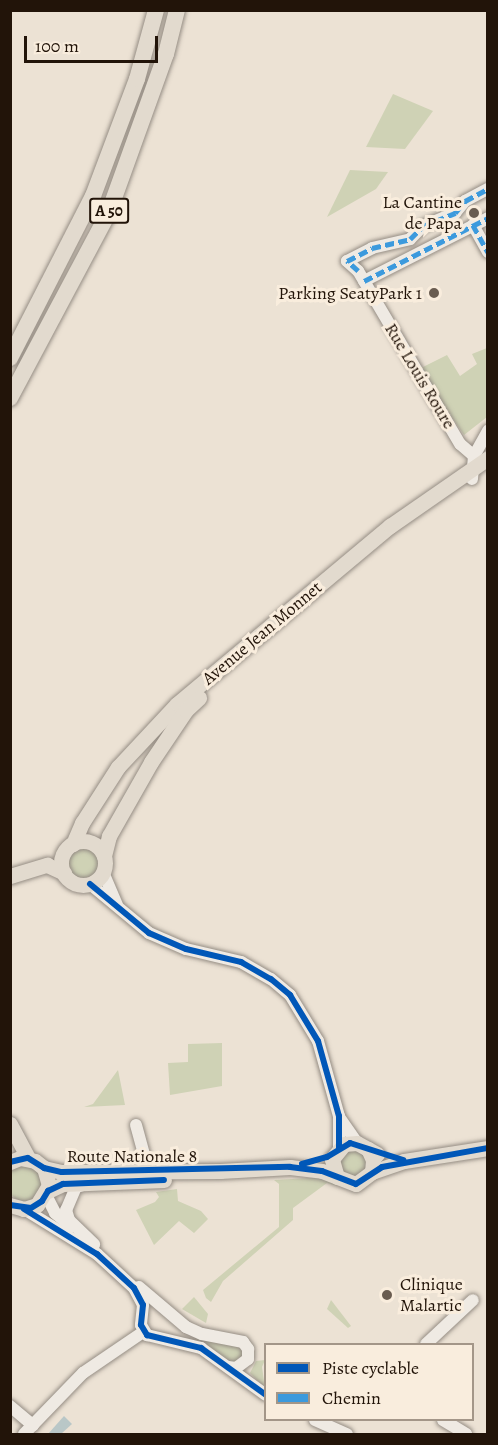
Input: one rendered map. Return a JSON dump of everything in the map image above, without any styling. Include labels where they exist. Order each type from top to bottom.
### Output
[{"type":"highway","name":"A 50","points":[[10,358],[93,196],[134,88],[156,10]]},
{"type":"highway","name":"A 50","points":[[10,398],[109,212],[159,76],[177,10]]},
{"type":"main road","name":"Avenue Jean Monnet","points":[[69,847],[112,775],[177,704],[390,526],[479,465]]},
{"type":"main road","name":"Avenue Jean Monnet","points":[[104,856],[109,836],[186,710],[228,670],[479,465]]},
{"type":"main road","points":[[92,843],[104,856],[103,872],[90,884],[76,884],[64,873],[47,865],[18,873],[69,847],[92,843]]},
{"type":"main road","points":[[64,873],[62,862],[69,847]]},
{"type":"main road","points":[[10,1124],[28,1158],[44,1168],[47,1193]]},
{"type":"main road","points":[[362,1146],[373,1160],[372,1172]]},
{"type":"main road","points":[[404,1161],[362,1146],[337,1150],[332,1166],[337,1177],[356,1184],[372,1172],[404,1161],[488,1148]]},
{"type":"main road","name":"Route Nationale 8","points":[[290,1167],[337,1150]]},
{"type":"main road","points":[[10,1162],[28,1158]]},
{"type":"main road","name":"Route Nationale 8","points":[[17,1207],[37,1205],[47,1193],[63,1184],[88,1184],[150,1176],[290,1167],[322,1171],[337,1177]]},
{"type":"main road","name":"Route Nationale 8","points":[[44,1168],[150,1176]]},
{"type":"street","points":[[488,189],[465,201],[455,213],[423,226],[410,239],[372,248],[347,261],[361,276],[488,218]]},
{"type":"street","points":[[473,225],[488,252]]},
{"type":"street","name":"Rue Louis Roure","points":[[361,276],[460,444],[479,465]]},
{"type":"street","points":[[460,444],[487,432]]},
{"type":"street","points":[[479,465],[487,432]]},
{"type":"street","points":[[103,872],[119,909]]},
{"type":"street","points":[[90,884],[149,933],[186,950],[241,962],[272,979],[290,995],[318,1041],[339,1116],[337,1150]]},
{"type":"street","points":[[339,1116],[362,1146]]},
{"type":"street","points":[[136,1125],[150,1176]]},
{"type":"street","points":[[88,1184],[76,1187],[66,1210],[69,1220],[162,1308],[202,1334],[243,1342],[249,1354],[243,1364],[228,1367]]},
{"type":"street","points":[[47,1193],[54,1213],[92,1242]]},
{"type":"street","points":[[17,1207],[97,1254],[139,1293],[143,1332]]},
{"type":"street","points":[[427,1343],[473,1300]]},
{"type":"street","points":[[142,1314],[149,1308],[162,1308]]},
{"type":"street","points":[[143,1332],[151,1337],[190,1343],[264,1394]]},
{"type":"street","points":[[24,1434],[83,1373],[143,1332]]},
{"type":"street","points":[[243,1364],[254,1388]]},
{"type":"street","points":[[10,1406],[33,1425]]},
{"type":"street","points":[[446,1421],[466,1434]]},
{"type":"street","points":[[331,1422],[348,1434]]},
{"type":"green space","points":[[393,94],[433,111],[405,149],[366,147]]},
{"type":"green space","points":[[350,170],[388,172],[376,189],[327,217]]},
{"type":"green space","points":[[487,348],[487,417],[464,435],[419,369],[447,355],[460,376],[477,364],[472,354]]},
{"type":"green space","points":[[84,846],[96,851],[101,863],[96,875],[84,880],[72,875],[67,863],[72,851]]},
{"type":"green space","points":[[222,1043],[222,1086],[170,1095],[168,1063],[188,1062],[188,1044]]},
{"type":"green space","points":[[118,1070],[125,1105],[84,1107],[93,1104]]},
{"type":"green space","points":[[349,1148],[367,1155],[365,1174],[345,1177],[338,1158]]},
{"type":"green space","points":[[25,1165],[38,1170],[43,1183],[38,1196],[25,1201],[12,1196],[7,1183],[12,1170]]},
{"type":"green space","points":[[329,1177],[337,1186],[327,1183],[293,1208],[293,1220],[223,1281],[211,1302],[206,1298],[203,1290],[279,1227],[279,1184],[274,1180]]},
{"type":"green space","points":[[177,1189],[178,1201],[201,1211],[208,1219],[194,1233],[179,1221],[154,1245],[136,1210],[155,1202],[159,1197],[156,1192]]},
{"type":"green space","points":[[194,1297],[208,1314],[206,1323],[182,1309]]},
{"type":"green space","points":[[331,1300],[351,1326],[348,1328],[327,1309]]},
{"type":"green space","points":[[196,1335],[230,1341],[243,1349],[243,1355],[233,1364],[194,1342]]},
{"type":"green space","points":[[264,1360],[262,1367],[264,1387],[250,1373],[256,1361]]},
{"type":"shaded area","points":[[64,1416],[72,1424],[61,1434],[48,1434]]},
{"type":"marked path","points":[[358,271],[347,261],[372,248],[410,239],[423,226],[455,213],[465,201],[488,189]]},
{"type":"marked path","points":[[364,281],[488,218]]},
{"type":"marked path","points":[[473,225],[488,252]]},
{"type":"cycle path","points":[[90,884],[149,933],[186,949],[241,962],[271,979],[290,995],[318,1041],[339,1116],[339,1148]]},
{"type":"cycle path","points":[[302,1164],[327,1157],[350,1143],[403,1160]]},
{"type":"cycle path","points":[[10,1162],[28,1158],[44,1168],[62,1172],[290,1167],[322,1171],[356,1184],[382,1167],[488,1148]]},
{"type":"cycle path","points":[[10,1205],[31,1208],[42,1201],[48,1191],[63,1184],[164,1180]]},
{"type":"cycle path","points":[[24,1209],[97,1254],[134,1288],[143,1305],[141,1325],[147,1335],[201,1348],[264,1394]]},
{"type":"place","name":"La Cantine de Papa","points":[[474,213]]},
{"type":"place","name":"Parking SeatyPark 1","points":[[434,293]]},
{"type":"place","name":"Clinique Malartic","points":[[387,1295]]}]
